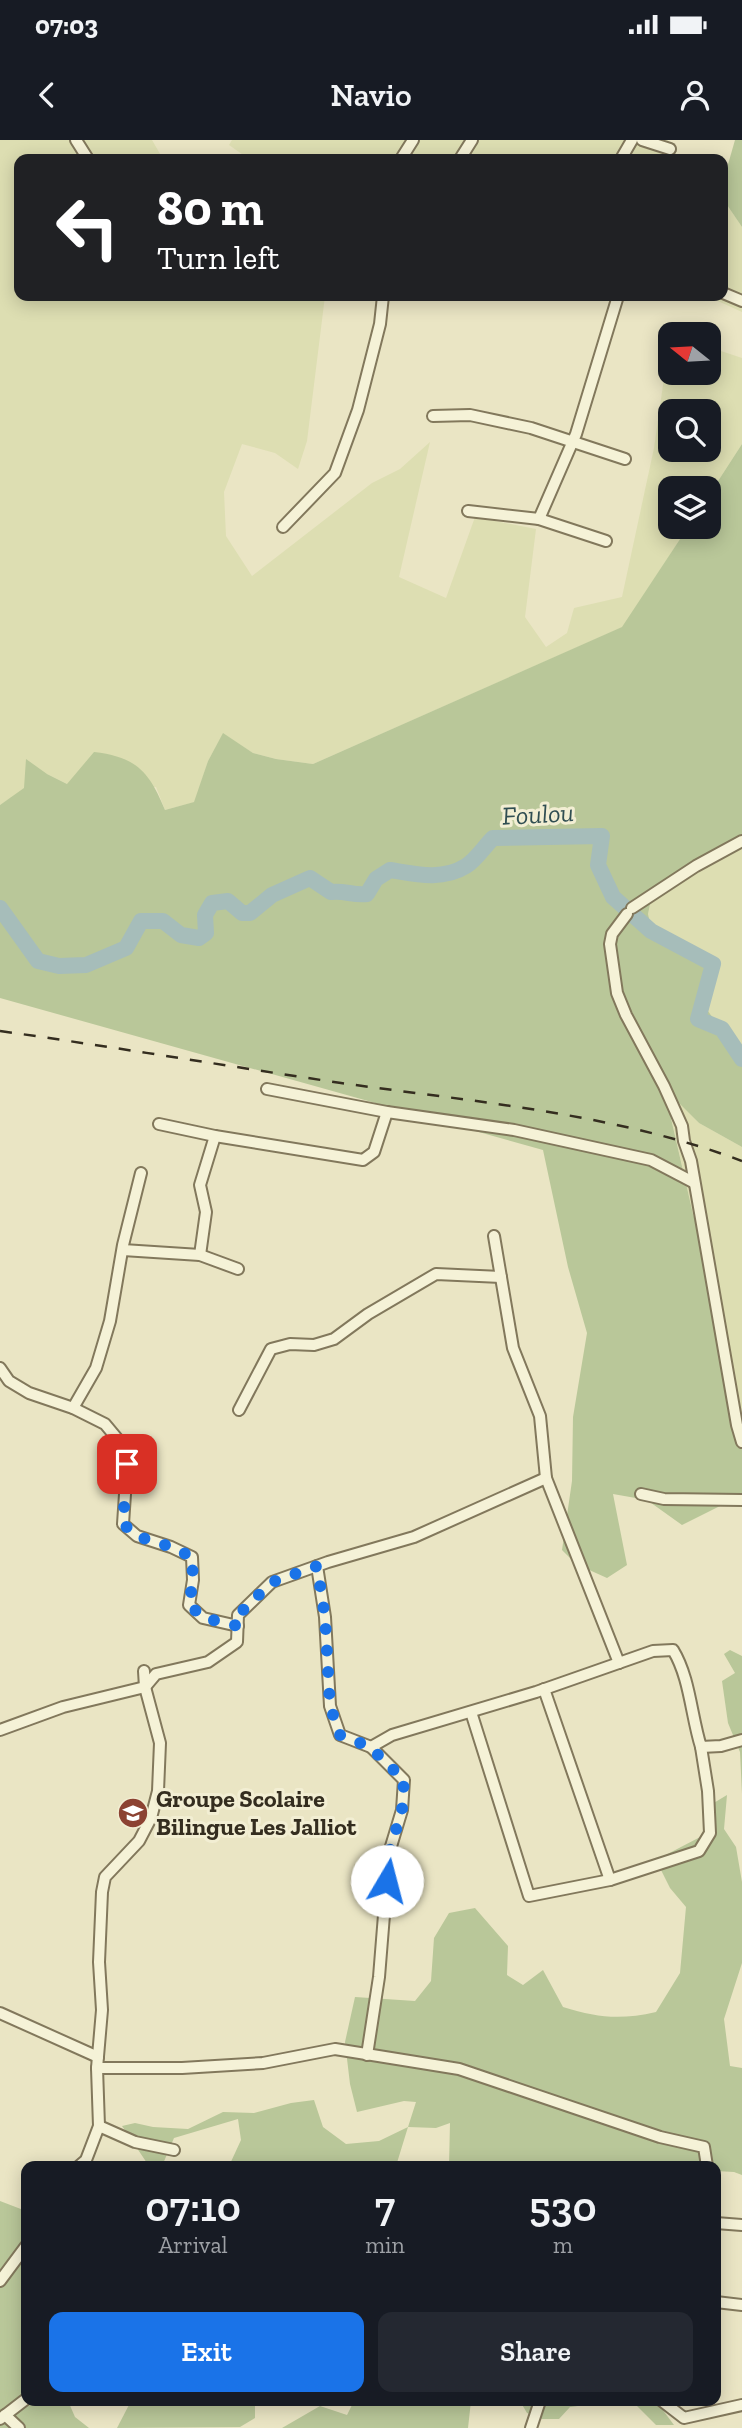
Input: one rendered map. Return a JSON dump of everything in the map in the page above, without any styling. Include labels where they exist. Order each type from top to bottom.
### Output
[{"type":"street","points":[[642,140],[670,149]]},
{"type":"street","points":[[283,527],[335,472],[358,410],[380,324],[382,301]]},
{"type":"street","points":[[538,519],[573,442],[616,301]]},
{"type":"street","points":[[433,416],[470,415],[531,428],[625,459]]},
{"type":"street","points":[[468,512],[538,519],[606,541]]},
{"type":"street","points":[[742,841],[696,866],[629,911],[612,934],[610,944],[617,993],[682,1126],[742,1442]]},
{"type":"street","points":[[267,1089],[387,1112],[514,1130],[651,1160],[693,1182]]},
{"type":"street","points":[[159,1124],[363,1160],[374,1152],[387,1112]]},
{"type":"street","points":[[200,1255],[206,1212],[200,1185],[215,1136]]},
{"type":"street","points":[[73,1408],[96,1368],[110,1321],[141,1173]]},
{"type":"street","points":[[494,1236],[513,1348],[540,1416],[546,1478],[619,1663]]},
{"type":"street","points":[[123,1250],[200,1255],[238,1269]]},
{"type":"street","points":[[239,1410],[271,1349],[290,1344],[314,1345],[334,1339],[368,1314],[436,1274],[501,1277]]},
{"type":"street","points":[[0,1368],[9,1381],[29,1394],[73,1408],[105,1424],[125,1448],[127,1464],[123,1524],[137,1536],[192,1557],[193,1580],[189,1605],[204,1618],[238,1626]]},
{"type":"street","points":[[0,1730],[63,1707],[145,1687],[156,1674],[208,1662],[237,1642],[238,1615],[272,1582],[414,1537],[546,1478]]},
{"type":"street","points":[[641,1494],[664,1499],[742,1500]]},
{"type":"street","points":[[317,1566],[325,1617],[330,1706],[340,1735],[370,1747],[404,1780],[402,1810],[389,1853],[379,1977],[367,2054]]},
{"type":"street","points":[[370,1747],[392,1735],[544,1689],[653,1651],[673,1650],[683,1666],[701,1746],[708,1791],[710,1833],[699,1851],[610,1880],[529,1896],[471,1712]]},
{"type":"street","points":[[85,2161],[99,2126],[97,2062],[102,2010],[99,1962],[102,1892],[105,1877],[139,1841],[151,1818],[158,1791],[160,1743],[145,1687],[144,1671]]},
{"type":"street","points":[[544,1689],[610,1880]]},
{"type":"street","points":[[701,1746],[721,1746],[742,1740]]},
{"type":"street","points":[[0,2013],[97,2062],[182,2068],[263,2063],[335,2049],[459,2070],[660,2137],[704,2147],[706,2161]]},
{"type":"street","points":[[99,2126],[135,2142],[174,2150]]},
{"type":"street","points":[[721,2223],[742,2225]]},
{"type":"street","points":[[0,2281],[21,2253]]},
{"type":"street","points":[[721,2303],[742,2305]]},
{"type":"street","points":[[19,2428],[2,2417],[21,2403]]},
{"type":"street","points":[[668,2406],[684,2418],[742,2405]]},
{"type":"street","points":[[531,2428],[538,2406]]},
{"type":"green space","points":[[0,140],[152,140],[160,154],[14,154],[14,301],[324,301],[307,441],[298,469],[275,453],[242,444],[224,492],[226,536],[252,576],[372,483],[400,469],[430,442],[399,577],[446,598],[475,517],[536,529],[525,617],[546,647],[567,633],[574,608],[622,597],[658,420],[658,462],[721,462],[721,399],[661,399],[663,385],[721,385],[721,351],[742,358],[742,444],[721,476],[658,476],[658,539],[680,539],[623,627],[313,764],[253,753],[223,734],[208,761],[195,802],[165,810],[156,787],[67,784],[47,774],[0,805]]},
{"type":"green space","points":[[232,140],[668,140],[664,154],[242,154],[229,145]]},
{"type":"green space","points":[[735,140],[742,140],[742,227],[728,206],[728,164]]},
{"type":"green space","points":[[728,206],[742,227],[742,312],[718,301],[728,301]]},
{"type":"green space","points":[[742,444],[742,841],[652,895],[648,914],[652,931],[713,964],[713,984],[708,1011],[742,1059],[742,1147],[699,1123],[664,1088],[693,1214],[704,1246],[742,1442],[742,1495],[682,1525],[647,1500],[613,1494],[627,1565],[607,1578],[576,1564],[562,1550],[572,1481],[573,1417],[587,1333],[568,1267],[543,1150],[0,998],[0,805],[24,788],[26,759],[67,784],[94,752],[121,758],[139,768],[153,785],[165,810],[194,802],[208,761],[223,733],[253,753],[313,764],[622,627],[680,539],[721,539],[721,476]]},
{"type":"green space","points":[[742,841],[742,1059],[708,1011],[713,984],[712,964],[651,931],[648,914],[652,896]]},
{"type":"green space","points":[[664,1086],[699,1123],[742,1147],[742,1442],[704,1246],[693,1214]]},
{"type":"green space","points":[[730,1650],[742,1656],[742,1794],[740,1752],[728,1723],[722,1681],[735,1673],[724,1654]]},
{"type":"green space","points":[[727,1795],[724,1829],[736,1847],[742,1882],[742,1963],[724,2019],[730,2066],[742,2068],[742,2175],[721,2171],[721,2161],[449,2161],[450,2123],[436,2128],[408,2127],[416,2102],[404,2101],[357,2112],[350,2084],[345,2042],[355,1997],[415,2001],[431,1981],[434,1938],[449,1913],[475,1908],[508,1946],[507,1975],[523,1985],[543,1970],[563,2007],[610,2017],[656,2012],[680,1973],[686,1907],[670,1888],[656,1860],[704,1835],[707,1807]]},
{"type":"green space","points":[[314,2100],[323,2127],[346,2144],[379,2141],[408,2127],[398,2161],[231,2161],[241,2140],[238,2119],[174,2138],[164,2161],[146,2161],[122,2126],[135,2123],[188,2129],[223,2112],[254,2113]]},
{"type":"green space","points":[[0,2201],[21,2209],[21,2406],[70,2406],[75,2417],[89,2428],[0,2428]]},
{"type":"green space","points":[[128,2406],[255,2406],[255,2418],[240,2427],[117,2428]]},
{"type":"green space","points":[[320,2406],[347,2415],[352,2406],[470,2406],[468,2428],[282,2428]]},
{"type":"green space","points":[[523,2406],[578,2406],[570,2407],[559,2419],[542,2419],[527,2413]]},
{"type":"green space","points":[[637,2406],[660,2406],[674,2425],[656,2425]]},
{"type":"waterway","name":"Foulou","points":[[0,908],[38,961],[59,966],[86,965],[126,948],[141,921],[163,921],[181,935],[199,938],[206,933],[205,915],[212,903],[228,901],[242,913],[250,913],[272,895],[310,878],[331,892],[367,894],[376,879],[390,870],[428,875],[457,871],[473,860],[493,838],[602,836],[598,865],[613,897],[651,931],[713,964],[698,1019],[722,1029],[742,1059]]},
{"type":"railway","points":[[0,1031],[544,1111],[644,1131],[742,1161]]},
{"type":"place","name":"Groupe Scolaire Bilingue Les Jalliot","points":[[133,1813]]},
{"type":"route","points":[[127,1464],[123,1524],[137,1536],[192,1557],[193,1580],[189,1605],[204,1618],[238,1626],[238,1615],[272,1582],[317,1566],[325,1617],[330,1706],[340,1735],[370,1747],[404,1780],[402,1810],[389,1853],[387,1881]]}]
